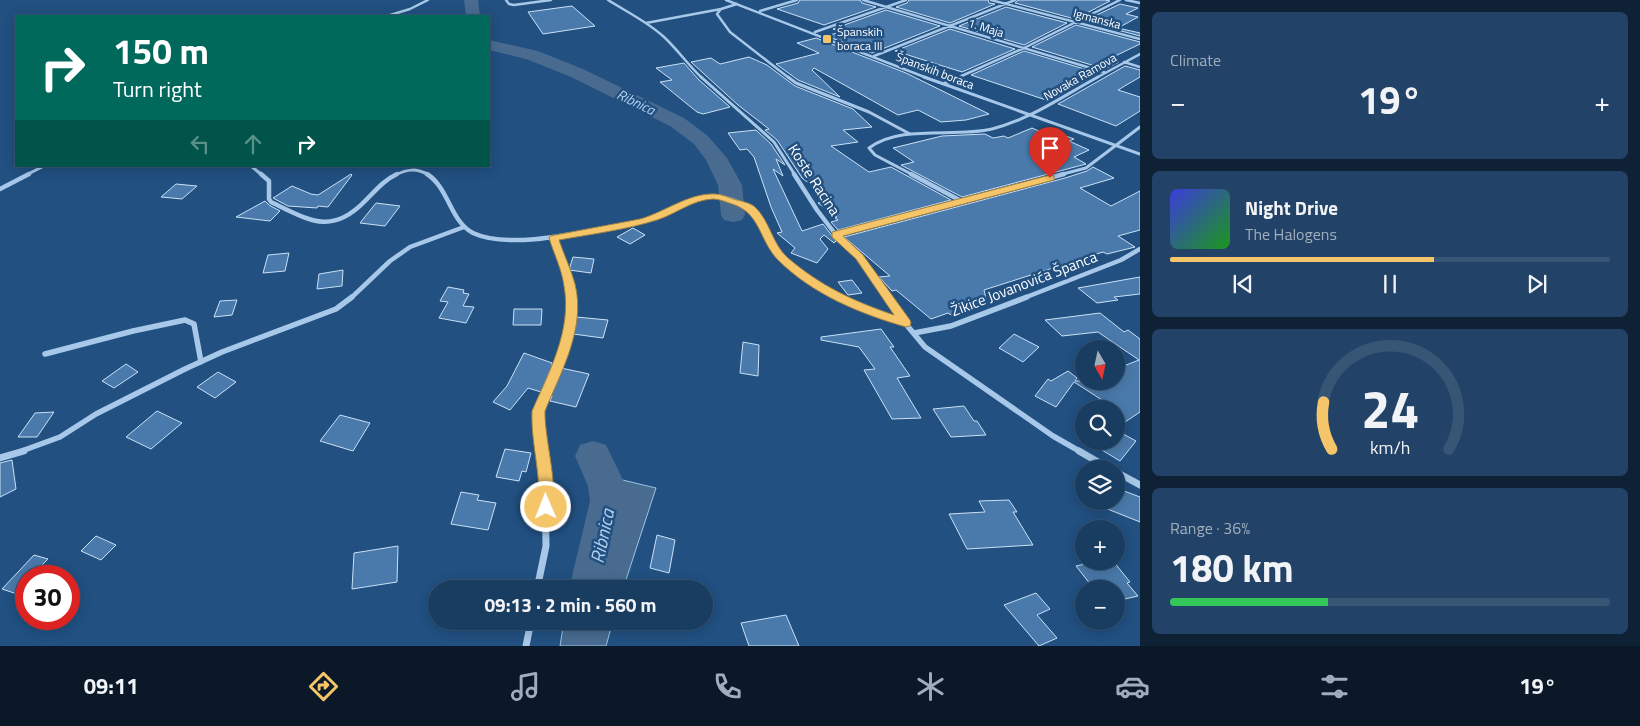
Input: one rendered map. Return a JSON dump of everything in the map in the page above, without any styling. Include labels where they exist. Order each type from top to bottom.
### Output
[{"type":"street","points":[[390,15],[410,9],[428,0]]},
{"type":"street","points":[[506,0],[509,4],[514,4],[551,0]]},
{"type":"street","name":"Koste Racina","points":[[608,0],[646,23],[665,38],[688,65],[774,142],[817,210],[836,234],[860,257],[925,347],[1053,436],[1094,460]]},
{"type":"street","name":"Španskih boraca","points":[[726,0],[815,32],[942,84],[1140,154]]},
{"type":"street","points":[[759,11],[797,0]]},
{"type":"street","name":"1. Maja","points":[[863,0],[1104,72]]},
{"type":"street","points":[[815,32],[906,0]]},
{"type":"street","name":"Igmanska","points":[[991,0],[1140,40]]},
{"type":"street","points":[[874,56],[1015,0]]},
{"type":"street","points":[[942,84],[1077,23],[1120,0]]},
{"type":"street","points":[[1126,0],[1140,3]]},
{"type":"street","points":[[646,23],[738,4]]},
{"type":"street","points":[[721,9],[717,14],[730,32],[796,83],[869,112],[910,134]]},
{"type":"street","name":"Novaka Ramova","points":[[962,202],[875,155],[869,148],[875,143],[910,134],[977,131],[1009,124],[1029,116],[1104,72],[1140,54]]},
{"type":"street","points":[[1124,62],[1140,67]]},
{"type":"street","points":[[836,234],[1086,168],[1140,127]]},
{"type":"street","points":[[0,189],[42,167]]},
{"type":"street","points":[[252,167],[269,181],[269,199],[272,202],[329,223],[346,218],[386,180],[400,172],[418,169],[432,176],[446,192],[464,227],[474,233],[487,236],[554,238],[641,222],[655,218],[694,199],[716,196],[744,205],[756,214],[772,246],[782,258],[812,282],[830,294],[906,323]]},
{"type":"street","points":[[0,458],[40,446],[60,437],[96,414],[201,362],[336,309],[352,298],[374,274],[410,247],[464,227]]},
{"type":"street","points":[[539,580],[546,546],[545,479],[538,423],[539,411],[567,342],[572,312],[570,286],[554,238]]},
{"type":"street","name":"Žikice Jovanovića Španca","points":[[914,333],[951,326],[1121,260],[1140,249]]},
{"type":"street","points":[[45,354],[133,331],[185,320],[194,324],[201,362]]},
{"type":"street","points":[[1125,476],[1139,483]]},
{"type":"street","points":[[526,646],[529,630]]},
{"type":"water","points":[[610,477],[656,488],[626,580],[575,580],[588,536]]},
{"type":"water","points":[[563,630],[610,630],[606,646],[560,646]]},
{"type":"building","points":[[800,0],[860,0],[862,3],[876,7],[824,25],[777,9],[798,3]]},
{"type":"building","points":[[909,0],[988,0],[989,3],[995,4],[950,23],[896,7],[907,3]]},
{"type":"building","points":[[1018,0],[1110,1],[1075,19],[1015,3]]},
{"type":"building","points":[[1120,4],[1138,8],[1126,14],[1138,17],[1118,28],[1140,33],[1140,36],[1084,21]]},
{"type":"building","points":[[572,6],[595,26],[543,34],[528,12]]},
{"type":"building","points":[[1006,7],[1067,23],[1024,45],[959,26]]},
{"type":"building","points":[[886,10],[940,26],[872,53],[826,36],[841,32],[833,29]]},
{"type":"building","points":[[1076,25],[1140,42],[1140,44],[1109,59],[1119,62],[1105,69],[1032,47]]},
{"type":"building","points":[[950,29],[1015,49],[962,72],[895,51]]},
{"type":"building","points":[[816,38],[906,73],[989,114],[966,120],[941,122],[918,110],[898,115],[814,68],[812,70],[840,97],[798,80],[776,64],[819,53],[797,43]]},
{"type":"building","points":[[1024,51],[1098,73],[1049,101],[971,75]]},
{"type":"building","points":[[749,57],[767,65],[795,86],[853,109],[872,127],[843,130],[858,142],[831,146],[869,172],[891,167],[951,200],[838,230],[831,222],[838,220],[835,218],[837,217],[818,203],[830,200],[802,178],[777,140],[765,130],[769,129],[738,105],[691,62],[711,58],[720,64]]},
{"type":"building","points":[[684,63],[699,80],[730,107],[703,114],[697,112],[660,82],[672,80],[656,68]]},
{"type":"building","points":[[1125,66],[1140,70],[1140,77],[1118,90],[1140,97],[1140,111],[1116,126],[1058,104]]},
{"type":"building","points":[[1032,128],[1046,134],[1053,131],[1074,139],[1069,141],[1089,150],[1074,157],[1086,164],[962,197],[901,165],[914,162],[893,148],[942,136],[985,134],[993,138],[1004,136],[1008,138]]},
{"type":"building","points":[[756,130],[771,144],[785,165],[776,159],[783,176],[773,169],[802,231],[823,224],[836,241],[834,243],[824,235],[820,239],[828,249],[817,263],[791,253],[795,248],[777,233],[782,232],[771,207],[754,157],[747,149],[740,150],[728,133]]},
{"type":"building","points":[[1093,167],[1114,178],[1080,188],[1111,206],[1140,191],[1140,230],[1118,236],[1135,247],[1107,254],[1103,252],[984,290],[987,303],[953,316],[948,313],[931,319],[896,290],[892,291],[879,277],[890,276],[844,237],[1065,178],[1087,171]]},
{"type":"building","points":[[351,174],[328,207],[288,206],[273,198],[292,186],[318,195]]},
{"type":"building","points":[[176,184],[197,186],[182,199],[161,197]]},
{"type":"building","points":[[265,201],[280,211],[270,221],[236,217]]},
{"type":"building","points":[[376,203],[400,206],[385,226],[360,223]]},
{"type":"building","points":[[633,228],[645,235],[630,244],[617,237]]},
{"type":"building","points":[[289,253],[285,271],[263,273],[268,255]]},
{"type":"building","points":[[573,257],[594,259],[591,273],[569,270]]},
{"type":"building","points":[[343,270],[342,286],[317,289],[319,274]]},
{"type":"building","points":[[1140,277],[1140,294],[1114,297],[1118,300],[1097,303],[1078,288]]},
{"type":"building","points":[[852,280],[862,293],[848,295],[838,282]]},
{"type":"building","points":[[448,287],[464,290],[463,293],[469,294],[463,306],[474,307],[466,323],[439,318],[448,302],[440,301]]},
{"type":"building","points":[[237,300],[232,315],[214,317],[220,301]]},
{"type":"building","points":[[514,309],[542,309],[541,325],[513,325]]},
{"type":"building","points":[[1100,313],[1124,332],[1128,330],[1140,339],[1140,412],[1125,422],[1125,400],[1102,400],[1086,390],[1125,390],[1125,365],[1139,360],[1125,350],[1125,340],[1110,340],[1098,332],[1062,336],[1045,320]]},
{"type":"building","points":[[576,317],[608,320],[603,338],[573,334]]},
{"type":"building","points":[[881,329],[894,347],[890,347],[910,376],[897,378],[921,418],[892,419],[864,370],[875,369],[859,347],[821,340],[821,337]]},
{"type":"building","points":[[1014,334],[1039,347],[1023,362],[999,348]]},
{"type":"building","points":[[743,342],[759,345],[758,376],[740,373]]},
{"type":"building","points":[[524,353],[552,363],[552,366],[541,392],[528,388],[510,410],[493,402],[507,386]]},
{"type":"building","points":[[126,364],[138,372],[114,388],[102,381]]},
{"type":"building","points":[[561,368],[589,374],[576,407],[550,401],[552,396],[550,395]]},
{"type":"building","points":[[1068,371],[1075,376],[1075,383],[1056,407],[1035,396],[1048,379],[1051,381]]},
{"type":"building","points":[[218,372],[236,382],[215,398],[197,387]]},
{"type":"building","points":[[964,406],[986,435],[951,437],[933,409]]},
{"type":"building","points":[[157,411],[182,423],[151,449],[126,437]]},
{"type":"building","points":[[54,412],[37,437],[18,437],[35,413]]},
{"type":"building","points":[[340,415],[370,423],[353,451],[320,441]]},
{"type":"building","points":[[1125,435],[1136,441],[1121,460],[1102,450],[1125,450]]},
{"type":"building","points":[[505,449],[531,453],[526,472],[522,471],[519,481],[496,477]]},
{"type":"building","points":[[12,460],[16,489],[0,497],[0,463]]},
{"type":"building","points":[[1125,491],[1140,497],[1140,522],[1110,510],[1125,510]]},
{"type":"building","points":[[461,492],[479,495],[477,500],[496,503],[488,530],[451,524]]},
{"type":"building","points":[[1009,500],[1017,512],[1013,512],[1033,545],[967,549],[949,514],[985,512],[979,501]]},
{"type":"building","points":[[657,535],[675,540],[669,573],[650,568]]},
{"type":"building","points":[[96,536],[116,545],[101,560],[81,551]]},
{"type":"building","points":[[398,546],[397,582],[352,589],[354,553]]},
{"type":"building","points":[[34,555],[48,559],[42,565],[25,565]]},
{"type":"building","points":[[1079,570],[1120,570],[1130,582],[1127,583],[1138,596],[1125,599],[1125,580],[1087,580]]},
{"type":"building","points":[[15,575],[15,593],[2,589]]},
{"type":"building","points":[[1036,593],[1050,609],[1037,615],[1057,638],[1039,646],[1004,605]]},
{"type":"building","points":[[786,615],[799,646],[749,646],[741,623]]},
{"type":"waterway","name":"Ribnica","points":[[471,0],[473,15]]},
{"type":"waterway","name":"Ribnica","points":[[490,45],[532,55],[577,73],[677,122],[701,140],[716,158],[730,185],[733,215]]},
{"type":"waterway","name":"Ribnica","points":[[592,580],[609,501],[607,486],[593,456]]},
{"type":"place","name":"Španskih boraca III","points":[[827,39]]},
{"type":"route","points":[[546,507],[545,479],[538,423],[539,411],[567,342],[572,312],[570,286],[554,238],[641,222],[655,218],[694,199],[716,196],[751,209],[756,214],[768,240],[782,258],[812,282],[830,294],[906,323],[860,257],[836,234],[1050,178]]}]
